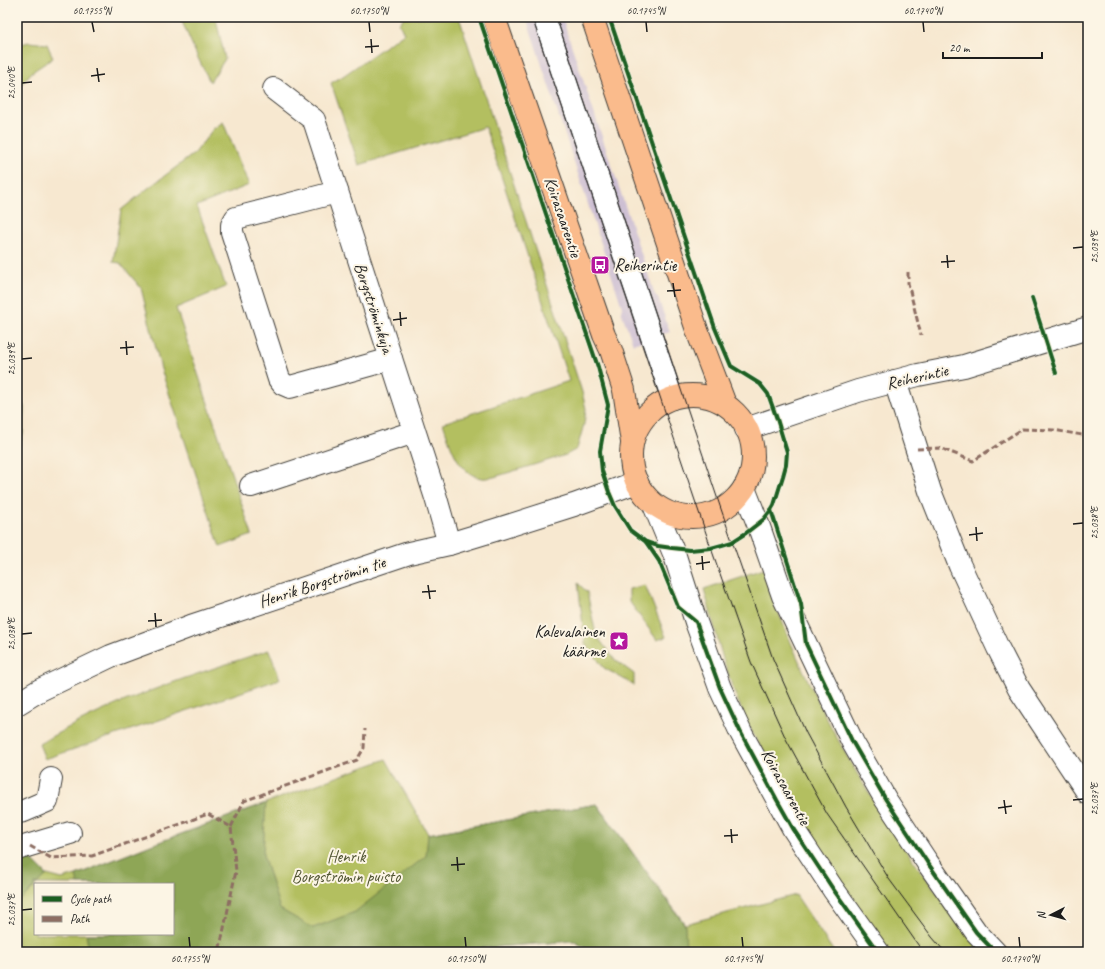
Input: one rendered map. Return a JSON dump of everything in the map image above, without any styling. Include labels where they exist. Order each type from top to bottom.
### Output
[{"type":"main road","name":"Koirasaarentie","points":[[494,17],[601,327],[615,361],[624,390],[632,442]]},
{"type":"main road","points":[[592,17],[694,322],[725,404]]},
{"type":"main road","points":[[693,395],[709,398],[725,404],[737,415],[746,429],[750,439],[753,459],[744,488],[730,504],[711,514],[688,517],[676,515],[654,505],[644,495],[632,470],[632,442],[638,427],[648,413],[662,402],[672,398],[693,395]]},
{"type":"street","points":[[544,17],[672,398]]},
{"type":"street","name":"Borgströminkuja","points":[[274,89],[314,120],[449,544]]},
{"type":"street","points":[[337,192],[236,218],[232,225],[232,232],[279,379],[283,384],[290,387],[391,359]]},
{"type":"street","name":"Reiherintie","points":[[746,429],[858,391],[895,381],[964,366],[1088,328]]},
{"type":"street","points":[[895,381],[930,491],[960,566],[998,648],[1019,689],[1088,793]]},
{"type":"street","points":[[251,486],[414,432]]},
{"type":"street","name":"Henrik Borgströmin tie","points":[[17,704],[40,690],[111,656],[191,626],[409,553],[449,544],[574,505],[637,482]]},
{"type":"street","points":[[744,488],[783,596],[853,743],[886,800],[927,862],[976,932],[995,952]]},
{"type":"street","name":"Koirasaarentie","points":[[654,505],[675,556],[696,622],[720,688],[741,732],[794,830],[833,889],[878,952]]},
{"type":"street","points":[[17,812],[24,811],[47,801],[51,779]]},
{"type":"street","points":[[17,849],[70,833]]},
{"type":"shaded area","name":"Reiherintie","points":[[526,17],[562,17],[655,295],[658,298],[670,332],[633,344]]},
{"type":"green space","points":[[180,17],[220,17],[216,19],[225,59],[210,82],[198,58]]},
{"type":"green space","points":[[404,17],[459,17],[582,392],[586,409],[584,424],[577,449],[566,455],[494,477],[481,478],[473,475],[460,464],[452,448],[443,423],[569,381],[485,127],[359,165],[331,83],[404,33],[399,24]]},
{"type":"green space","points":[[29,42],[47,44],[53,58],[32,72],[17,89],[17,45]]},
{"type":"green space","points":[[223,122],[249,185],[197,206],[226,287],[176,308],[252,535],[220,547],[161,369],[141,288],[120,263],[113,262],[121,210],[195,153],[213,129]]},
{"type":"green space","points":[[17,390],[24,407],[23,434],[17,454]]},
{"type":"green space","points":[[763,569],[808,681],[826,718],[866,788],[910,856],[984,952],[889,952],[813,842],[747,723],[723,659],[704,589]]},
{"type":"green space","points":[[578,583],[587,592],[596,635],[614,659],[634,674],[634,685],[604,668],[585,643]]},
{"type":"green space","points":[[645,585],[666,637],[657,640],[629,601],[629,589]]},
{"type":"green space","points":[[269,650],[280,679],[45,759],[39,744],[94,715],[122,702],[180,680]]},
{"type":"green space","name":"Henrik Borgströmin puisto","points":[[386,759],[428,834],[597,804],[685,924],[796,895],[834,952],[594,952],[573,941],[431,952],[17,952],[17,859],[29,857],[47,875],[62,879],[76,875],[151,845]]},
{"type":"green space","name":"Henrik Borgströmin puisto","points":[[266,803],[263,855],[280,909],[313,928],[355,912],[426,856],[428,834],[597,804],[685,925],[686,952],[593,952],[573,941],[431,952],[89,952],[86,935],[174,935],[174,883],[78,883],[76,875],[151,845]]},
{"type":"green space","points":[[29,857],[47,875],[38,883],[34,883],[34,887],[17,904],[17,859]]},
{"type":"tram line","points":[[532,17],[711,548],[751,662],[786,739],[827,814],[923,952]]},
{"type":"tram line","points":[[556,17],[721,509],[773,659],[806,733],[846,807],[889,879],[945,952]]},
{"type":"marked path","points":[[908,272],[908,283],[921,335]]},
{"type":"marked path","points":[[917,449],[940,448],[973,461],[1022,429],[1053,430],[1088,436]]},
{"type":"marked path","points":[[231,827],[244,801],[357,760],[364,748],[365,729]]},
{"type":"marked path","points":[[30,846],[51,858],[92,856],[208,814],[231,827],[236,871],[219,952]]},
{"type":"cycle path","points":[[479,17],[598,367],[608,405],[600,451],[602,471],[615,506],[630,530],[646,542],[658,546],[690,550],[711,548],[732,542],[764,519],[774,505],[786,465],[787,452],[768,394],[760,384],[731,366],[715,328],[609,17]]},
{"type":"cycle path","points":[[1032,298],[1056,373]]},
{"type":"cycle path","points":[[771,510],[801,604],[806,644],[853,743],[886,800],[927,862],[976,932],[995,952]]},
{"type":"cycle path","points":[[646,542],[659,561],[678,607],[696,622],[720,688],[741,733],[777,800],[794,830],[833,889],[878,952]]},
{"type":"place","name":"Reiherintie","points":[[600,265]]},
{"type":"place","name":"Kalevalainen käärme","points":[[619,641]]}]
